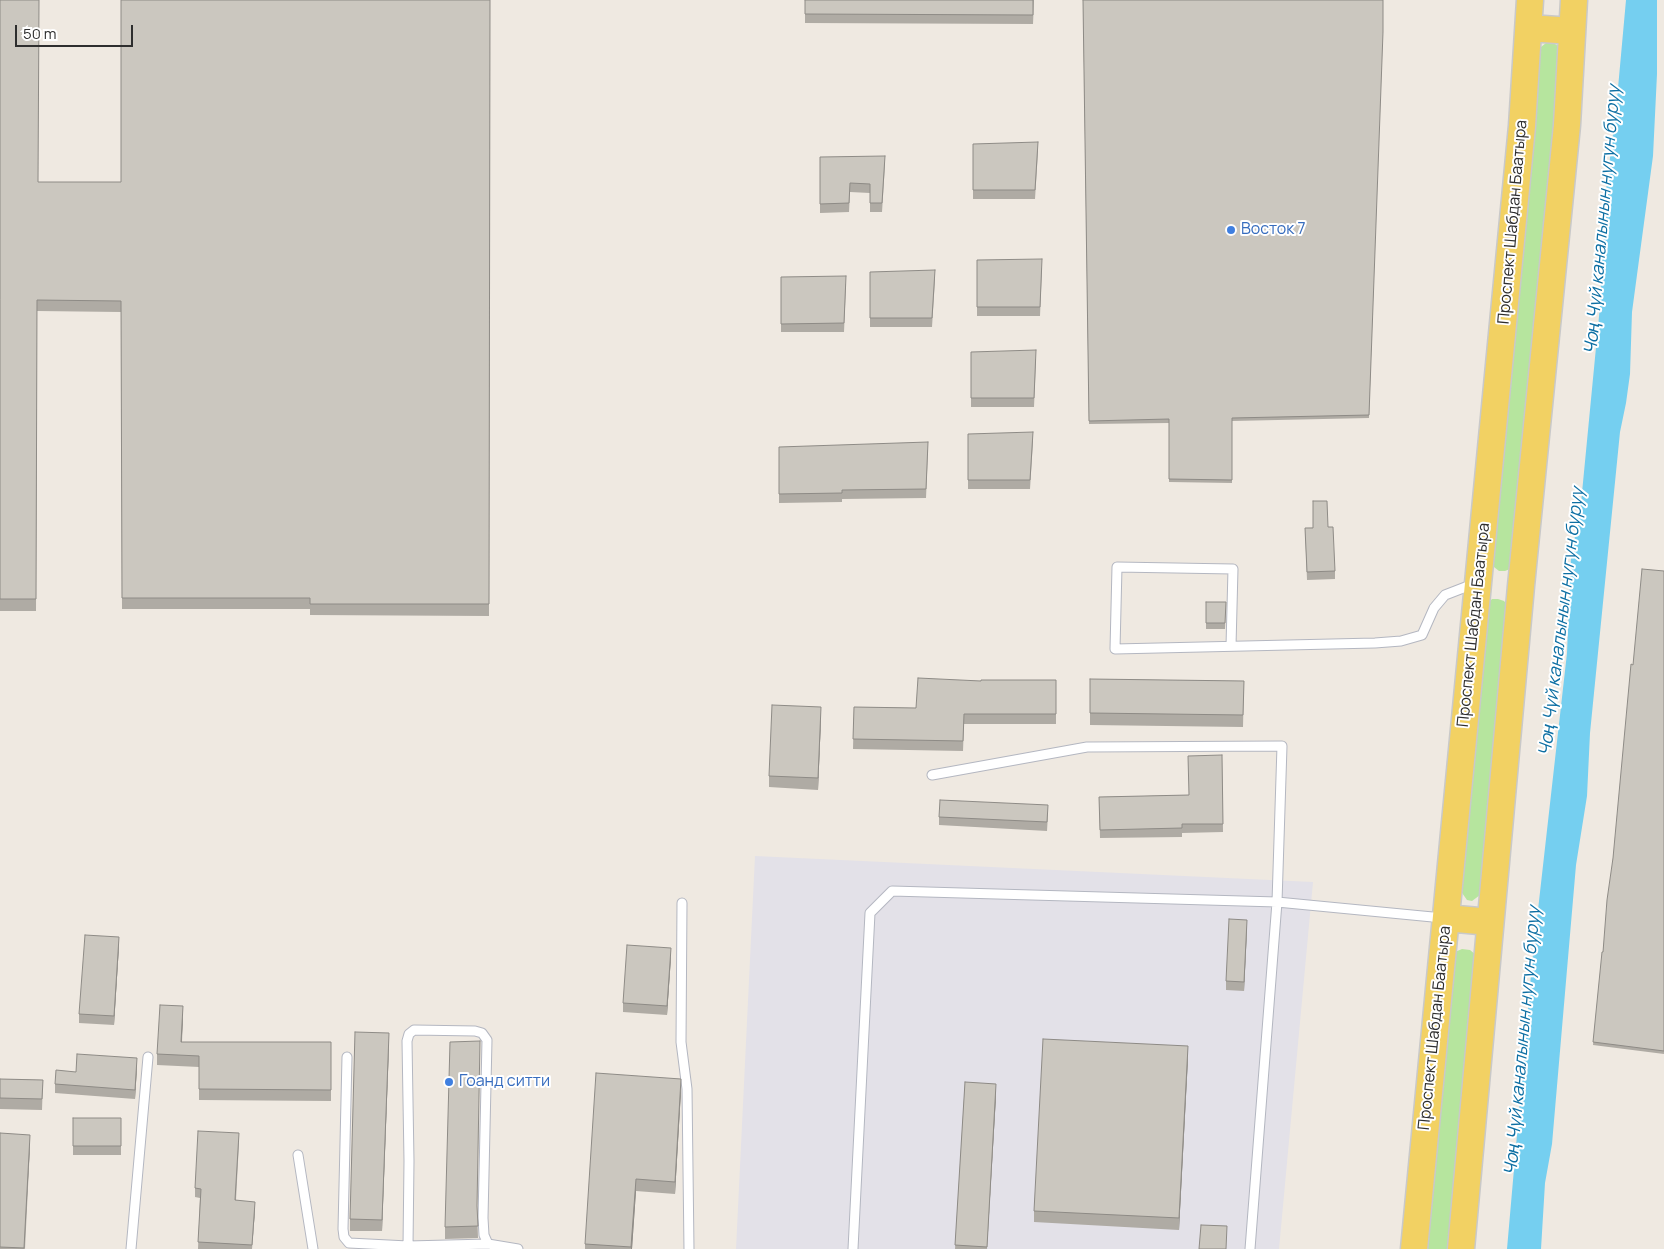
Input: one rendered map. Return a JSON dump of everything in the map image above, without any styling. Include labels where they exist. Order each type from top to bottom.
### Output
[{"type":"main road","name":"Проспект Шабдан Баатыра","points":[[1414,1249],[1522,126],[1530,0]]},
{"type":"main road","points":[[1461,1249],[1521,586],[1567,125],[1574,0]]},
{"type":"main road","points":[[1529,28],[1572,31]]},
{"type":"main road","points":[[1478,582],[1521,586]]},
{"type":"main road","points":[[1446,918],[1490,922]]},
{"type":"lane","points":[[1231,646],[1233,569],[1117,567],[1115,648],[1231,646],[1375,643],[1400,641],[1422,635],[1434,608],[1445,595],[1478,582]]},
{"type":"lane","points":[[932,775],[1087,747],[1282,746],[1278,902],[1250,1249]]},
{"type":"lane","points":[[853,1249],[870,913],[892,891],[1278,902],[1446,918]]},
{"type":"lane","points":[[682,903],[682,1042],[687,1089],[689,1249]]},
{"type":"lane","points":[[408,1246],[407,1041],[409,1034],[414,1030],[475,1031],[482,1033],[487,1040],[483,1218],[484,1235],[488,1244]]},
{"type":"lane","points":[[131,1249],[148,1056]]},
{"type":"lane","points":[[347,1057],[342,1229],[344,1237],[349,1243],[408,1246],[488,1244],[518,1249]]},
{"type":"lane","points":[[298,1156],[313,1249]]},
{"type":"shaded area","points":[[755,856],[1313,882],[1279,1249],[736,1249]]},
{"type":"green space","points":[[1552,42],[1558,46],[1562,58],[1510,569],[1499,571],[1494,567],[1492,561],[1538,54],[1541,47],[1546,43]]},
{"type":"green space","points":[[1492,599],[1504,601],[1508,606],[1480,895],[1472,901],[1467,900],[1460,890],[1488,603]]},
{"type":"green space","points":[[1462,949],[1470,950],[1476,955],[1450,1249],[1425,1249],[1455,952]]},
{"type":"water","points":[[1626,0],[1657,0],[1657,74],[1653,156],[1632,312],[1630,374],[1620,432],[1590,733],[1587,796],[1576,865],[1552,1144],[1545,1183],[1541,1249],[1507,1249],[1532,963],[1567,653],[1571,558],[1581,503],[1600,306],[1604,206],[1616,110]]},
{"type":"building","points":[[0,0],[39,0],[38,182],[121,182],[121,0],[490,0],[489,604],[310,604],[310,598],[122,598],[121,301],[37,300],[36,599],[0,599]]},
{"type":"building","points":[[805,0],[1033,0],[1033,15],[805,14]]},
{"type":"building","name":"Восток 7","points":[[1083,0],[1383,0],[1369,415],[1232,418],[1232,480],[1169,479],[1169,419],[1089,421]]},
{"type":"building","points":[[1038,142],[1035,190],[973,190],[973,144]]},
{"type":"building","points":[[885,156],[882,203],[870,203],[870,184],[850,183],[849,203],[820,204],[820,157]]},
{"type":"building","points":[[1042,259],[1040,307],[977,307],[977,260]]},
{"type":"building","points":[[935,270],[932,318],[870,318],[870,272]]},
{"type":"building","points":[[846,276],[844,323],[781,324],[781,277]]},
{"type":"building","points":[[1036,350],[1034,398],[971,398],[971,352]]},
{"type":"building","points":[[1033,432],[1030,480],[968,480],[968,434]]},
{"type":"building","points":[[928,442],[926,489],[842,490],[842,493],[779,494],[779,447]]},
{"type":"building","points":[[1313,501],[1327,501],[1328,527],[1333,527],[1335,571],[1307,572],[1305,528],[1313,528]]},
{"type":"building","points":[[1642,569],[1664,571],[1664,1051],[1593,1042]]},
{"type":"building","points":[[1206,602],[1226,602],[1225,623],[1206,623]]},
{"type":"building","points":[[918,678],[981,681],[1056,680],[1056,714],[964,714],[963,741],[853,739],[854,707],[916,708]]},
{"type":"building","points":[[1090,679],[1244,681],[1243,715],[1090,713]]},
{"type":"building","points":[[772,705],[821,707],[818,778],[769,776]]},
{"type":"building","points":[[1222,755],[1223,824],[1182,824],[1182,828],[1100,830],[1099,797],[1189,795],[1188,756]]},
{"type":"building","points":[[940,800],[1048,805],[1047,822],[939,817]]},
{"type":"building","points":[[1229,919],[1247,920],[1244,982],[1226,981]]},
{"type":"building","points":[[85,935],[119,937],[114,1016],[79,1014]]},
{"type":"building","points":[[627,945],[671,948],[667,1006],[623,1003]]},
{"type":"building","points":[[160,1005],[183,1006],[181,1042],[331,1042],[331,1090],[199,1089],[199,1056],[157,1054]]},
{"type":"building","points":[[355,1032],[389,1033],[382,1220],[350,1219]]},
{"type":"building","points":[[1043,1039],[1188,1046],[1179,1218],[1034,1211]]},
{"type":"building","points":[[480,1041],[478,1226],[445,1227],[450,1042]]},
{"type":"building","points":[[77,1054],[137,1058],[135,1090],[55,1084],[56,1070],[76,1072]]},
{"type":"building","points":[[596,1073],[681,1079],[675,1182],[636,1179],[631,1247],[585,1244]]},
{"type":"building","points":[[0,1079],[43,1080],[42,1099],[0,1098]]},
{"type":"building","points":[[965,1082],[996,1084],[987,1247],[955,1245]]},
{"type":"building","points":[[73,1118],[121,1118],[121,1146],[73,1146]]},
{"type":"building","points":[[198,1131],[239,1133],[235,1200],[255,1202],[252,1245],[198,1242],[201,1189],[195,1188]]},
{"type":"building","points":[[0,1133],[30,1135],[24,1248],[0,1247]]},
{"type":"building","points":[[1201,1225],[1227,1226],[1226,1249],[1199,1249]]},
{"type":"place","name":"Восток 7","points":[[1231,230]]},
{"type":"place","name":"Гоанд ситти","points":[[449,1082]]},
{"type":"water label","name":"Чоң Чүй каналынын нугун буруу","points":[[1603,220]]},
{"type":"water label","name":"Чоң Чүй каналынын нугун буруу","points":[[1562,622]]},
{"type":"water label","name":"Чоң Чүй каналынын нугун буруу","points":[[1523,1041]]}]
